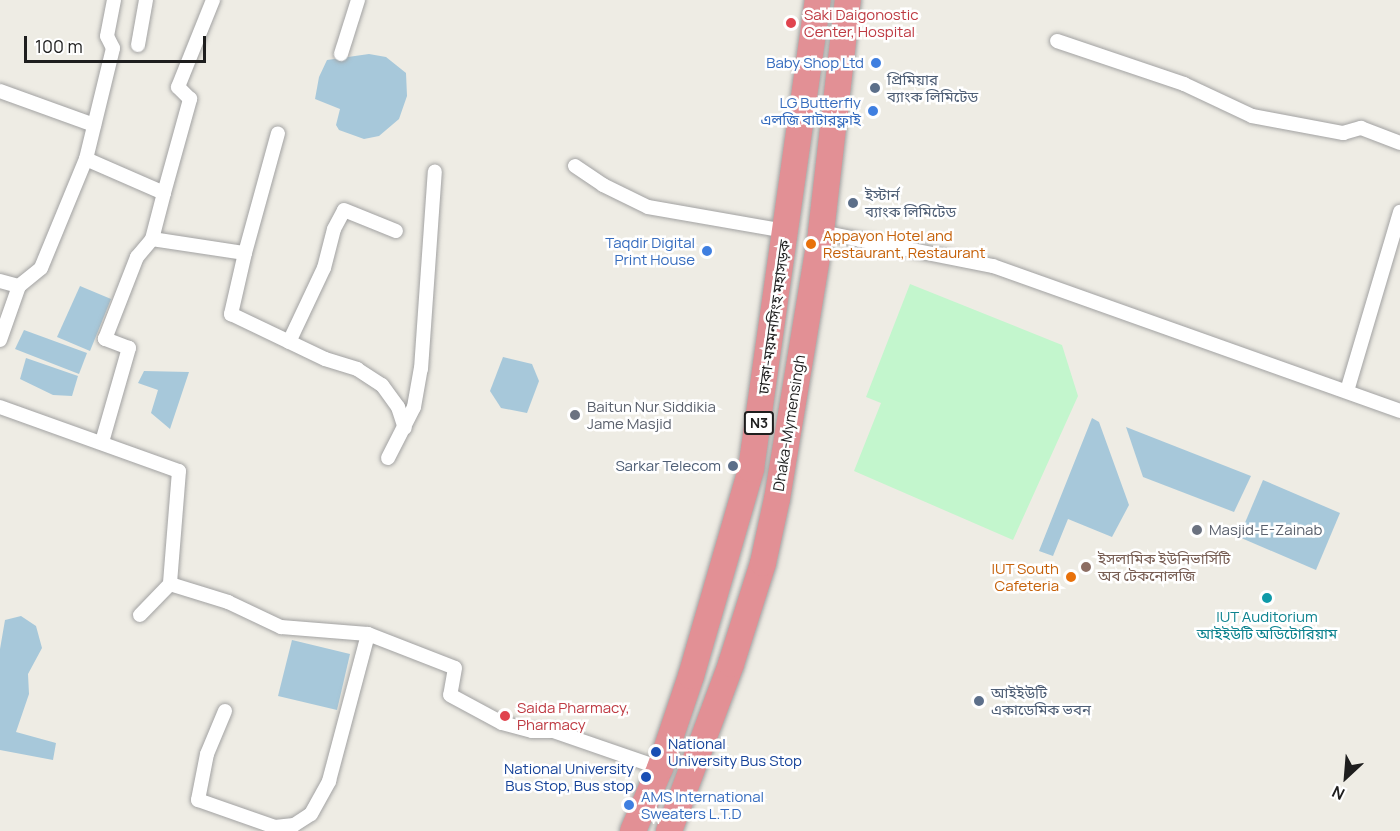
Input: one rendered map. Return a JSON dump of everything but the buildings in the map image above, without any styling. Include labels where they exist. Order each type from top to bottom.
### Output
[{"type":"highway","name":"ঢাকা-ময়মনসিংহ মহাসড়ক","points":[[633,831],[660,768],[751,469],[818,0]]},
{"type":"highway","name":"Dhaka-Mymensingh","points":[[669,831],[731,664],[763,563],[777,499],[821,232],[848,0]]},
{"type":"street","points":[[0,340],[19,286],[41,268],[86,159],[113,48],[107,36],[114,0]]},
{"type":"street","points":[[138,45],[146,0]]},
{"type":"street","points":[[102,442],[129,348],[105,339],[137,257],[153,239],[190,99],[178,87],[213,0]]},
{"type":"street","points":[[341,54],[358,0]]},
{"type":"street","points":[[1057,41],[1193,88],[1252,116],[1343,134],[1361,128],[1400,143]]},
{"type":"street","points":[[0,91],[94,125]]},
{"type":"street","points":[[278,133],[231,314],[289,342],[357,369],[382,385],[398,407],[405,428]]},
{"type":"street","points":[[86,159],[164,193]]},
{"type":"street","points":[[575,165],[603,185],[648,207],[786,231]]},
{"type":"street","points":[[388,458],[414,407],[421,369],[435,171]]},
{"type":"street","points":[[289,342],[324,268],[334,229],[344,210],[396,231]]},
{"type":"street","points":[[1347,392],[1400,212]]},
{"type":"street","points":[[821,232],[993,266],[1400,411]]},
{"type":"street","points":[[153,239],[245,253]]},
{"type":"street","points":[[0,281],[19,286]]},
{"type":"street","points":[[0,406],[67,433],[102,442],[179,471],[170,584],[140,615]]},
{"type":"street","points":[[170,584],[228,602],[281,627],[368,634],[455,668],[450,695],[502,723],[532,731],[553,731],[660,768]]},
{"type":"street","points":[[225,711],[207,754],[198,800],[275,827],[294,825],[311,814],[329,781],[368,634]]},
{"type":"green space","points":[[910,284],[1062,345],[1078,396],[1013,540],[854,471],[881,403],[866,397]]},
{"type":"water","points":[[369,54],[386,57],[406,73],[407,96],[399,119],[379,136],[364,139],[339,130],[336,125],[340,109],[315,99],[319,77],[327,60]]},
{"type":"water","points":[[80,286],[111,299],[90,351],[57,337]]},
{"type":"water","points":[[24,330],[87,353],[79,374],[15,349]]},
{"type":"water","points":[[503,357],[532,364],[539,381],[527,413],[501,408],[490,391]]},
{"type":"water","points":[[26,358],[78,376],[72,396],[53,395],[20,379]]},
{"type":"water","points":[[144,371],[189,372],[170,429],[151,413],[158,390],[138,383]]},
{"type":"water","points":[[1092,418],[1099,422],[1129,505],[1112,537],[1068,519],[1053,556],[1039,551]]},
{"type":"water","points":[[1126,427],[1251,476],[1234,512],[1143,477]]},
{"type":"water","points":[[1263,480],[1340,513],[1316,570],[1239,537]]},
{"type":"water","points":[[21,616],[36,626],[42,648],[28,674],[29,694],[16,732],[56,743],[53,760],[0,750],[0,649],[5,620]]},
{"type":"water","points":[[292,640],[350,654],[337,710],[278,696]]},
{"type":"place","name":"Saki Daigonostic Center, Hospital","points":[[791,23]]},
{"type":"place","name":"Baby Shop Ltd","points":[[876,63]]},
{"type":"place","name":"প্রিমিয়ার ব্যাংক লিমিটেড","points":[[875,88]]},
{"type":"place","name":"LG Butterfly এলজি বাটারফ্লাই","points":[[873,111]]},
{"type":"place","name":"ইস্টার্ন ব্যাংক লিমিটেড","points":[[853,203]]},
{"type":"place","name":"Appayon Hotel and Restaurant, Restaurant","points":[[811,244]]},
{"type":"place","name":"Taqdir Digital Print House","points":[[707,251]]},
{"type":"place","name":"Baitun Nur Siddikia Jame Masjid","points":[[575,415]]},
{"type":"place","name":"Sarkar Telecom","points":[[733,466]]},
{"type":"place","name":"Masjid-E-Zainab","points":[[1197,530]]},
{"type":"place","name":"ইসলামিক ইউনিভার্সিটি অব টেকনোলজি","points":[[1086,567]]},
{"type":"place","name":"IUT South Cafeteria","points":[[1071,577]]},
{"type":"place","name":"IUT Auditorium আইইউটি অডিটোরিয়াম","points":[[1267,598]]},
{"type":"place","name":"আইইউটি একাডেমিক ভবন","points":[[979,701]]},
{"type":"place","name":"Saida Pharmacy, Pharmacy","points":[[505,716]]},
{"type":"place","name":"National University Bus Stop","points":[[656,752]]},
{"type":"place","name":"National University Bus Stop, Bus stop","points":[[646,777]]},
{"type":"place","name":"AMS International Sweaters L.T.D","points":[[629,805]]}]
